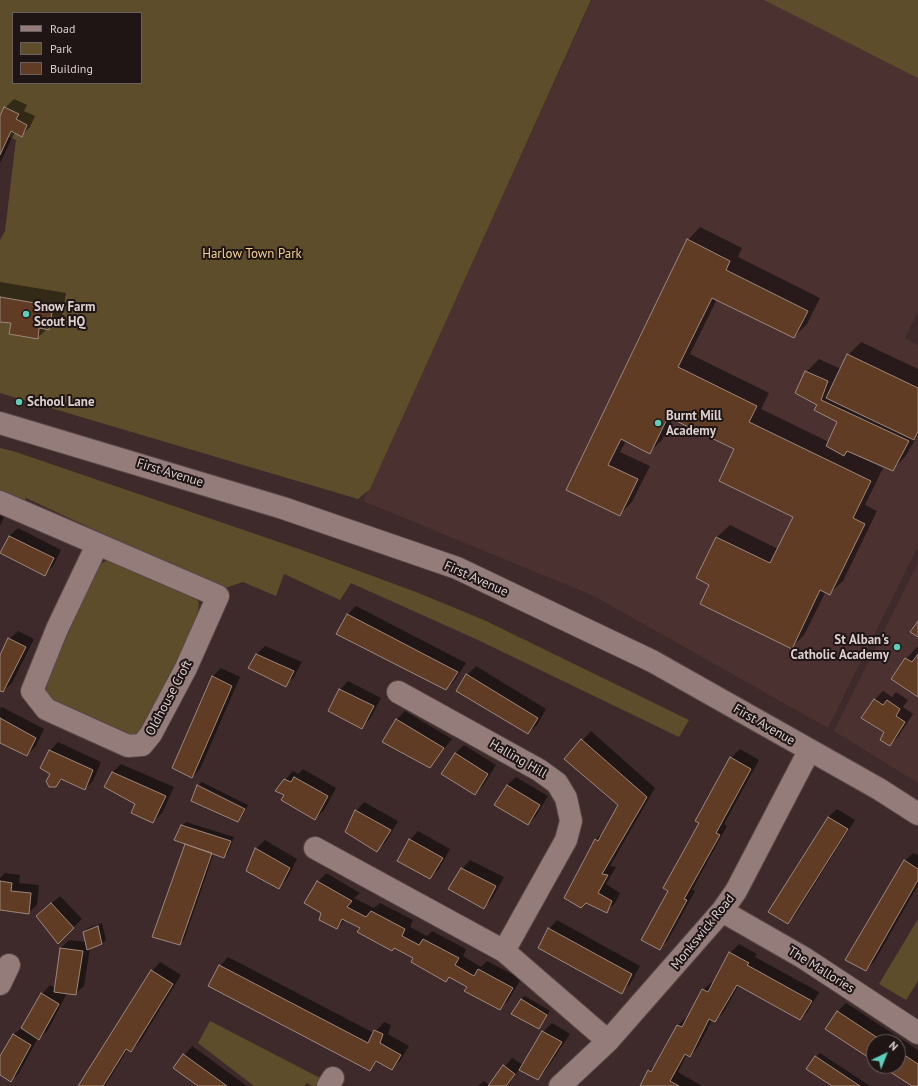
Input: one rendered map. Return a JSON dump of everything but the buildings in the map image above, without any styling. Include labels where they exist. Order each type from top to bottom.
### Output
[{"type":"street","name":"First Avenue","points":[[0,422],[283,508],[457,568],[652,661],[879,789],[918,814]]},
{"type":"street","name":"Oldhouse Croft","points":[[0,502],[218,596],[186,668],[151,734],[142,746],[128,746],[46,709],[32,691],[56,629],[97,545]]},
{"type":"street","name":"Halling Hill","points":[[398,692],[539,770],[557,783],[566,798],[571,820],[566,840],[504,951]]},
{"type":"street","name":"Monkswick Road","points":[[560,1086],[608,1041],[722,911],[743,878],[810,751]]},
{"type":"street","points":[[315,848],[504,951],[608,1041]]},
{"type":"street","name":"The Mallories","points":[[722,911],[804,958],[918,1033]]},
{"type":"shaded area","name":"Burnt Mill Academy","points":[[592,0],[918,0],[918,311],[905,338],[918,345],[918,546],[828,728],[594,596],[363,501]]},
{"type":"shaded area","name":"St Alban's Catholic Academy","points":[[918,563],[918,783],[834,731]]},
{"type":"green space","name":"Harlow Town Park","points":[[0,0],[591,0],[370,489],[358,499],[0,393],[0,240],[5,231],[16,140],[0,133]]},
{"type":"green space","points":[[764,0],[918,0],[918,78]]},
{"type":"green space","points":[[0,448],[13,451],[302,550],[416,592],[484,620],[689,720],[679,737],[478,640],[351,583],[340,600],[284,574],[276,596],[243,582],[222,589],[26,498],[21,504],[0,495]]},
{"type":"green space","points":[[116,555],[188,588],[199,603],[197,619],[151,721],[137,736],[121,739],[46,697],[44,679],[97,566]]},
{"type":"green space","points":[[918,919],[918,981],[906,1000],[879,984]]},
{"type":"green space","points":[[210,1021],[326,1081],[324,1086],[312,1086],[307,1083],[304,1086],[254,1086],[198,1043]]},
{"type":"place","name":"Snow Farm Scout HQ","points":[[26,314]]},
{"type":"place","name":"School Lane","points":[[19,402]]},
{"type":"place","name":"Burnt Mill Academy","points":[[658,423]]},
{"type":"place","name":"St Alban's Catholic Academy","points":[[897,647]]}]
